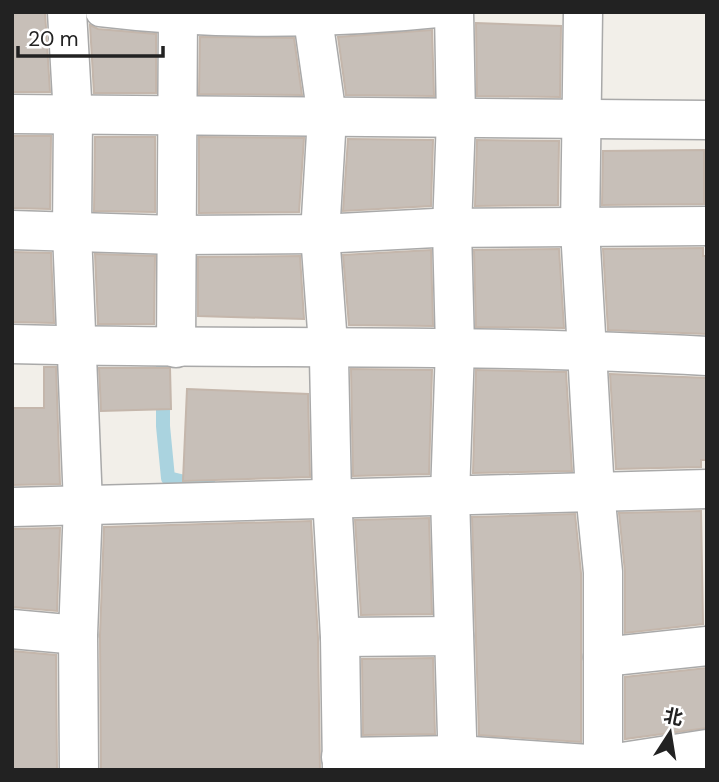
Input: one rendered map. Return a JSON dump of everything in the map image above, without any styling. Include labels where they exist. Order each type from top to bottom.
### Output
[{"type":"street","points":[[67,12],[73,116],[72,232],[83,505],[78,635],[79,770]]},
{"type":"street","points":[[176,348],[178,12]]},
{"type":"street","points":[[454,12],[456,118],[452,229],[455,347],[450,496],[458,762]]},
{"type":"street","points":[[583,12],[580,229],[595,492],[603,572],[603,767]]},
{"type":"street","points":[[312,17],[327,117],[320,234],[328,347],[332,499],[340,637],[342,764],[458,762],[603,767],[707,749]]},
{"type":"street","points":[[12,114],[707,120]]},
{"type":"street","points":[[12,230],[176,235],[707,226]]},
{"type":"street","points":[[12,344],[176,348],[587,349],[707,356]]},
{"type":"street","points":[[12,507],[707,489]]},
{"type":"street","points":[[12,629],[78,635]]},
{"type":"street","points":[[340,637],[454,636]]},
{"type":"street","points":[[603,657],[707,646]]},
{"type":"lane","points":[[100,12],[169,20],[448,12]]},
{"type":"building","points":[[12,12],[45,12],[50,92],[12,92]]},
{"type":"building","points":[[476,23],[561,26],[560,97],[477,96]]},
{"type":"building","points":[[90,25],[98,29],[156,34],[156,93],[94,93]]},
{"type":"building","points":[[432,30],[434,96],[346,95],[338,37]]},
{"type":"building","points":[[200,37],[294,38],[302,95],[199,94]]},
{"type":"building","points":[[12,136],[51,136],[50,209],[12,208]]},
{"type":"building","points":[[95,137],[155,137],[155,212],[94,211]]},
{"type":"building","points":[[199,137],[304,138],[299,212],[199,213]]},
{"type":"building","points":[[348,139],[433,140],[431,206],[343,211]]},
{"type":"building","points":[[477,140],[559,141],[558,205],[475,206]]},
{"type":"building","points":[[704,150],[704,204],[602,205],[603,151]]},
{"type":"building","points":[[703,248],[703,256],[707,256],[707,334],[608,330],[603,249]]},
{"type":"building","points":[[559,249],[564,328],[476,327],[474,250]]},
{"type":"building","points":[[431,250],[433,326],[349,325],[343,255]]},
{"type":"building","points":[[12,252],[51,253],[54,323],[12,322]]},
{"type":"building","points":[[95,254],[155,256],[154,324],[98,324]]},
{"type":"building","points":[[300,256],[304,319],[198,316],[198,257]]},
{"type":"building","points":[[44,367],[56,367],[60,484],[12,485],[12,408],[44,408]]},
{"type":"building","points":[[99,368],[170,368],[171,409],[101,411]]},
{"type":"building","points":[[351,369],[432,370],[429,474],[353,476]]},
{"type":"building","points":[[476,370],[566,372],[572,471],[473,473]]},
{"type":"building","points":[[610,374],[707,378],[707,460],[701,460],[701,467],[616,469]]},
{"type":"building","points":[[187,389],[308,394],[310,477],[183,481]]},
{"type":"building","points":[[701,511],[703,624],[625,633],[625,572],[619,513]]},
{"type":"building","points":[[575,514],[581,573],[581,742],[479,735],[472,517]]},
{"type":"building","points":[[429,518],[432,614],[361,615],[355,520]]},
{"type":"building","points":[[311,521],[318,638],[320,770],[101,770],[100,635],[104,527]]},
{"type":"building","points":[[60,528],[57,611],[12,607],[12,529]]},
{"type":"building","points":[[12,651],[56,655],[57,770],[12,770]]},
{"type":"building","points":[[433,658],[435,734],[363,735],[362,659]]},
{"type":"building","points":[[706,668],[707,728],[625,739],[625,677]]},
{"type":"waterway","points":[[160,351],[163,351],[163,426],[168,478],[209,485]]}]
